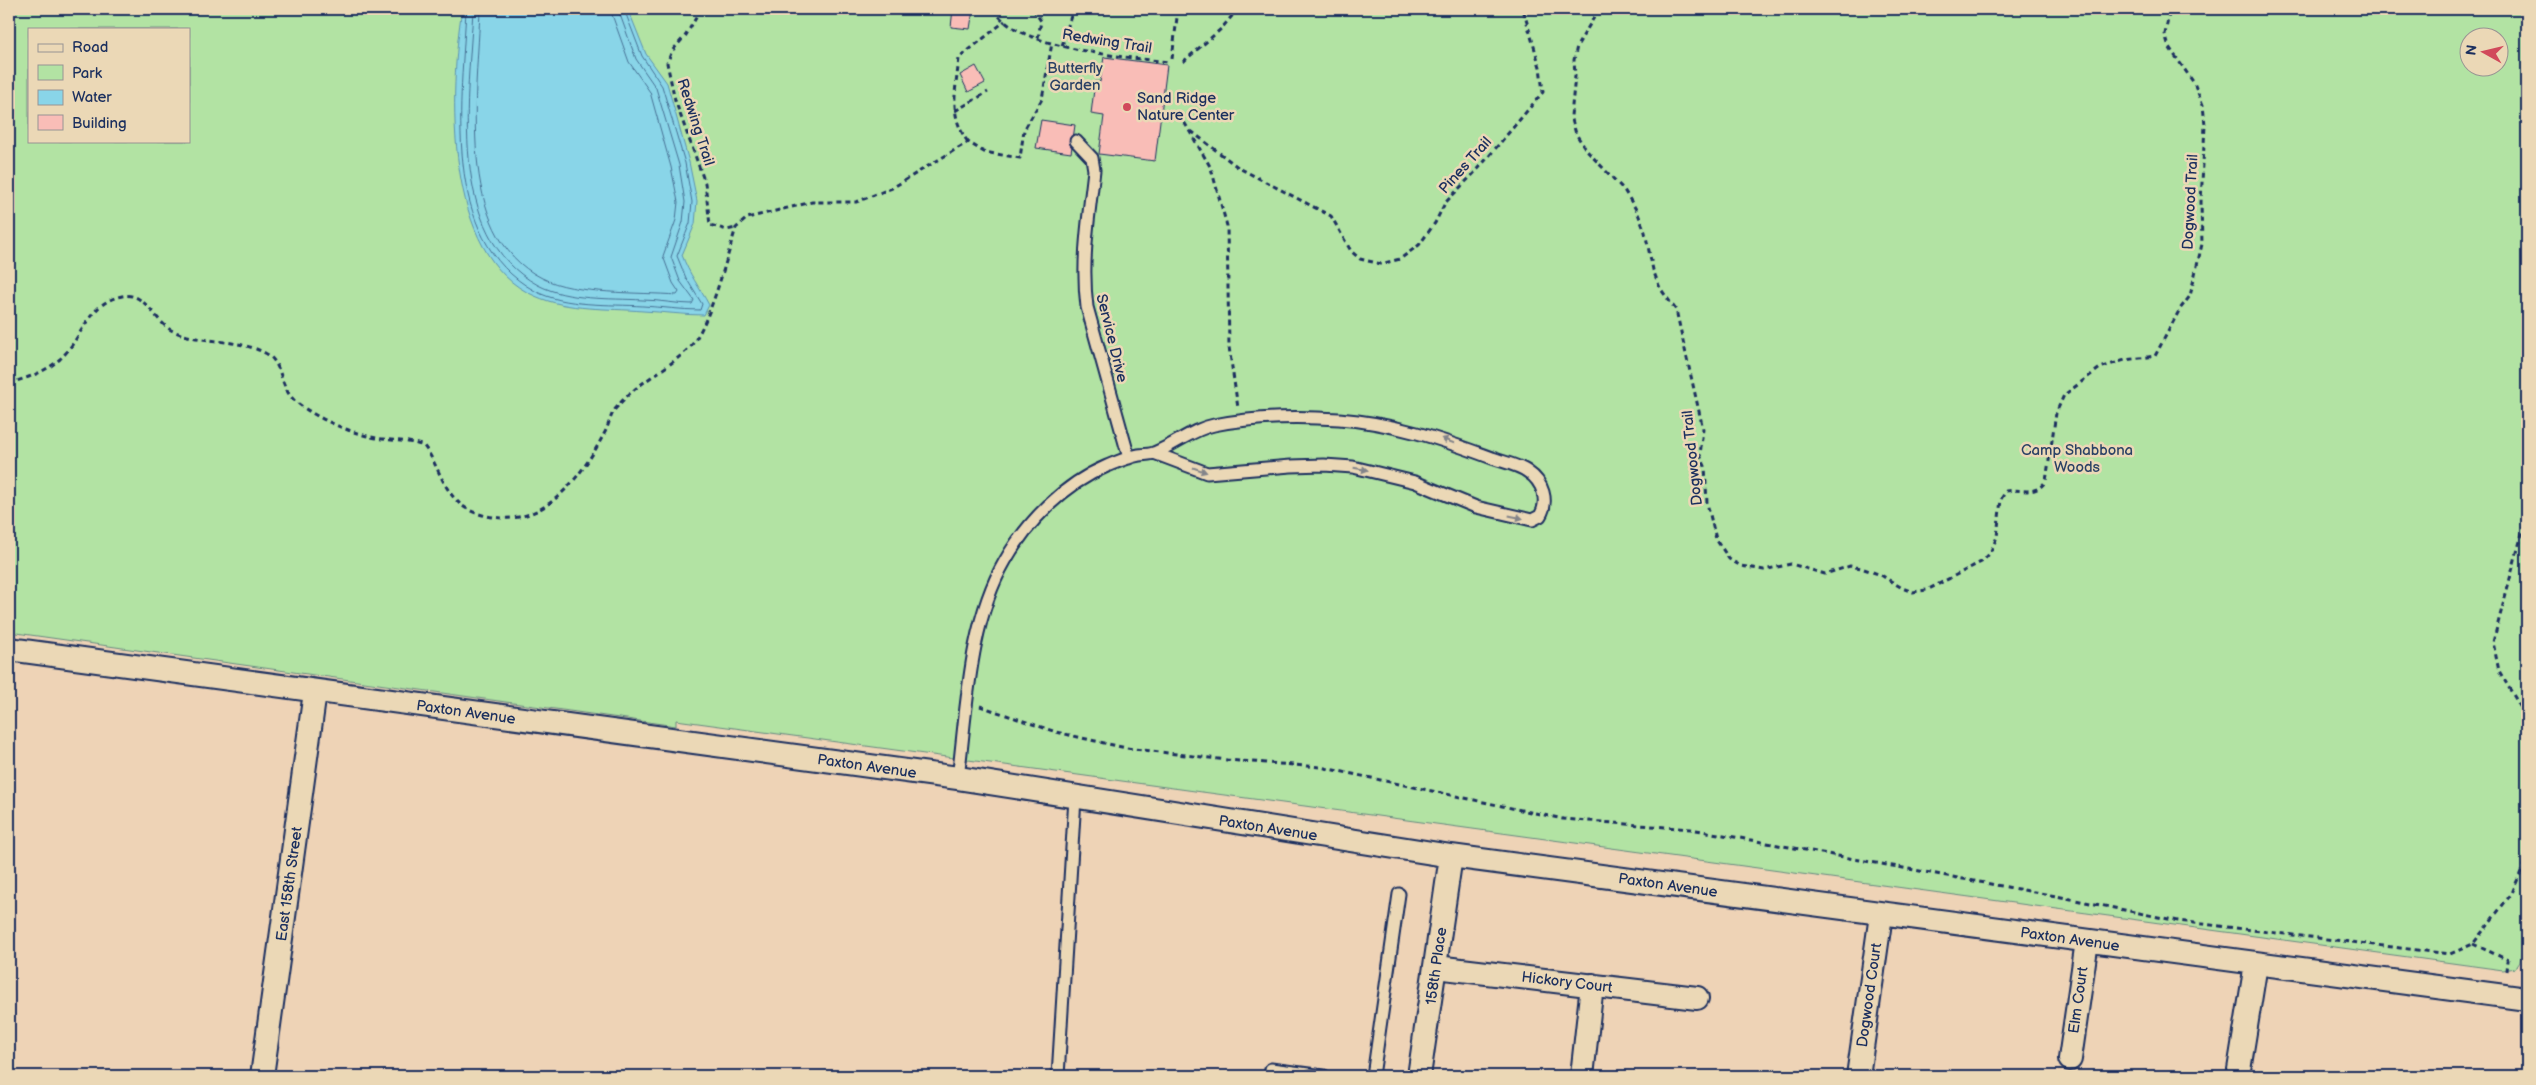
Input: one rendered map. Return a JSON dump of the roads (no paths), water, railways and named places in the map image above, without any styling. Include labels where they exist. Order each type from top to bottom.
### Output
[{"type":"street","name":"Paxton Avenue","points":[[9,649],[958,778],[1451,856],[2527,999]]},
{"type":"street","name":"East 158th Street","points":[[262,1076],[315,692]]},
{"type":"street","name":"158th Place","points":[[1419,1076],[1451,856]]},
{"type":"street","name":"Dogwood Court","points":[[1858,1076],[1881,914]]},
{"type":"street","name":"Elm Court","points":[[2070,1059],[2087,941]]},
{"type":"street","points":[[2238,1076],[2256,964]]},
{"type":"street","name":"Hickory Court","points":[[1436,967],[1697,998]]},
{"type":"street","points":[[1582,1076],[1592,985]]},
{"type":"lane","name":"Service Drive","points":[[1076,141],[1092,158],[1094,170],[1084,252],[1084,283],[1087,307],[1129,458]]},
{"type":"lane","points":[[958,778],[981,619],[991,588],[1005,560],[1027,529],[1049,504],[1079,482],[1104,467],[1129,458],[1154,453],[1190,433],[1211,426],[1240,421],[1338,419],[1409,429],[1437,437],[1528,472],[1543,489],[1546,498],[1544,510],[1540,516],[1532,520],[1476,507],[1415,482],[1353,467],[1290,466],[1207,473],[1154,453]]},
{"type":"lane","points":[[1058,1076],[1075,798]]},
{"type":"lane","points":[[1373,1076],[1399,894]]},
{"type":"lane","points":[[1270,1076],[1271,1069],[1324,1076]]},
{"type":"water","points":[[462,9],[628,9],[646,54],[667,83],[689,162],[697,201],[695,224],[682,255],[691,275],[709,305],[704,315],[575,307],[535,296],[505,276],[483,246],[468,209],[459,168],[455,125],[455,83]]},
{"type":"place","name":"Sand Ridge Nature Center","points":[[1127,107]]},
{"type":"park label","name":"Butterfly Garden","points":[[1075,76]]},
{"type":"park label","name":"Camp Shabbona Woods","points":[[2077,458]]}]
